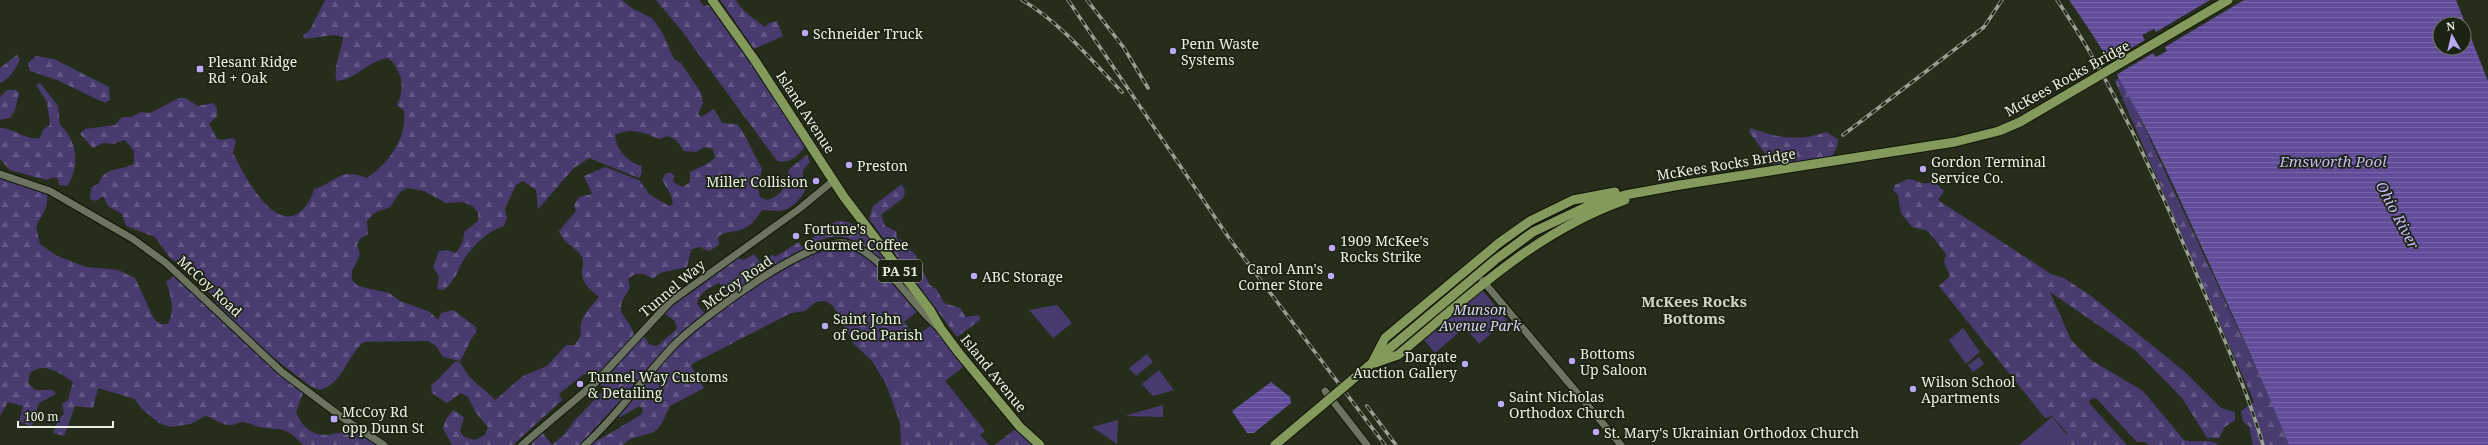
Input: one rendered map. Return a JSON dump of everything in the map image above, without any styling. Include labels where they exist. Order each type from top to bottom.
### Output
[{"type":"main road","name":"Island Avenue","points":[[712,0],[754,59],[833,180],[930,310],[941,329],[1020,427],[1040,445]]},
{"type":"main road","name":"McKees Rocks Bridge","points":[[1275,445],[1500,256],[1533,232],[1590,205],[1680,185],[1955,142],[1999,131],[2043,110],[2228,0]]},
{"type":"main road","points":[[1372,363],[1385,338],[1510,234],[1540,215],[1565,203],[1625,191],[1650,191]]},
{"type":"main road","points":[[1372,363],[1398,355],[1484,282],[1553,232],[1620,202],[1650,191]]},
{"type":"street","name":"McCoy Road","points":[[0,174],[50,191],[133,239],[166,263],[282,372],[347,421],[384,445]]},
{"type":"street","name":"Tunnel Way","points":[[522,445],[596,383],[646,325],[670,302],[799,209],[833,180]]},
{"type":"street","name":"McCoy Road","points":[[585,445],[605,427],[676,344],[761,277],[791,260],[831,243],[849,244],[871,257],[891,276],[923,315],[941,329]]},
{"type":"street","points":[[1484,282],[1621,445]]},
{"type":"street","points":[[1325,392],[1367,445]]},
{"type":"green space","points":[[325,0],[622,0],[633,9],[652,18],[662,32],[674,59],[681,63],[701,93],[703,103],[698,114],[701,117],[714,109],[722,123],[737,124],[741,129],[762,169],[758,187],[760,197],[767,200],[777,196],[783,189],[787,180],[789,169],[807,155],[810,162],[803,170],[803,178],[807,185],[803,194],[792,206],[778,211],[762,210],[754,221],[746,228],[727,232],[718,237],[719,245],[709,251],[699,247],[691,250],[687,267],[660,273],[653,279],[644,274],[635,274],[628,279],[630,288],[624,297],[621,309],[635,336],[597,375],[584,374],[559,394],[562,400],[513,445],[452,445],[443,428],[446,419],[453,410],[464,417],[460,431],[464,437],[475,440],[485,435],[488,427],[476,413],[468,397],[461,393],[447,403],[432,393],[431,385],[456,361],[460,362],[468,375],[495,400],[523,376],[547,366],[566,345],[575,345],[581,335],[580,329],[582,319],[599,297],[588,288],[584,282],[582,275],[582,257],[563,238],[559,231],[576,211],[574,205],[579,197],[592,194],[584,176],[605,167],[639,180],[650,195],[669,206],[673,204],[671,195],[662,180],[665,174],[670,172],[674,176],[673,182],[683,187],[690,182],[690,172],[709,163],[715,158],[713,149],[704,147],[696,152],[684,151],[676,140],[668,136],[659,139],[637,131],[627,131],[615,135],[616,140],[623,154],[631,161],[641,166],[642,173],[639,178],[589,158],[574,168],[538,209],[536,190],[523,181],[516,185],[505,209],[507,218],[504,226],[488,234],[474,247],[466,256],[452,281],[444,290],[437,289],[439,276],[433,267],[439,251],[447,250],[456,253],[463,242],[464,232],[478,221],[478,212],[472,206],[463,202],[446,203],[424,191],[407,188],[400,192],[390,207],[374,213],[367,221],[368,234],[360,239],[357,245],[360,254],[352,271],[352,280],[358,286],[389,293],[400,301],[430,312],[438,320],[441,313],[453,310],[476,327],[476,333],[471,339],[460,361],[443,357],[436,346],[428,341],[364,342],[353,354],[340,376],[328,387],[320,390],[310,386],[258,346],[213,299],[200,275],[171,259],[155,237],[126,226],[122,214],[108,206],[103,196],[96,201],[90,199],[91,188],[99,183],[105,174],[134,163],[134,151],[125,140],[113,144],[103,143],[93,148],[80,134],[85,129],[115,125],[122,117],[131,117],[141,112],[150,113],[179,98],[186,98],[197,106],[214,103],[217,109],[217,116],[209,124],[217,139],[223,140],[232,138],[236,140],[233,153],[253,188],[273,211],[284,216],[295,215],[306,206],[314,189],[339,177],[350,174],[367,178],[389,157],[395,149],[403,131],[404,111],[397,105],[400,99],[402,86],[400,74],[388,58],[374,63],[344,80],[337,81],[336,65],[343,37],[334,35],[305,39],[303,35],[310,30]]},
{"type":"green space","points":[[656,0],[699,0],[704,6],[714,4],[808,143],[795,157],[791,160],[783,162],[777,161],[681,30]]},
{"type":"green space","points":[[720,0],[736,0],[745,12],[765,27],[769,23],[777,21],[783,36],[754,49]]},
{"type":"green space","points":[[17,55],[20,59],[15,69],[7,79],[0,83],[0,68]]},
{"type":"green space","points":[[36,56],[54,59],[109,87],[110,100],[105,103],[57,80],[30,71],[28,63]]},
{"type":"green space","points":[[2121,77],[2292,445],[2253,445],[2249,426],[2243,422],[2241,411],[2254,402],[2115,81]]},
{"type":"green space","points":[[40,83],[58,106],[60,125],[66,131],[73,146],[75,154],[74,170],[67,186],[59,185],[58,179],[54,177],[46,180],[10,170],[0,159],[0,128],[5,128],[29,138],[40,138],[43,130],[50,125],[47,102],[36,85]]},
{"type":"green space","points":[[7,90],[16,90],[19,93],[15,110],[10,118],[0,120],[0,97]]},
{"type":"green space","points":[[1751,128],[1788,138],[1807,137],[1826,132],[1838,139],[1837,147],[1832,156],[1774,165],[1749,132]]},
{"type":"green space","points":[[0,175],[36,187],[47,194],[46,207],[36,227],[40,244],[57,256],[87,267],[118,270],[135,278],[154,319],[160,324],[168,324],[170,319],[172,303],[166,282],[176,274],[303,393],[296,412],[307,428],[313,432],[329,435],[355,427],[384,445],[303,445],[292,434],[283,430],[259,427],[244,422],[227,425],[205,416],[191,424],[170,427],[159,423],[142,409],[135,399],[98,388],[93,408],[75,406],[64,436],[53,433],[58,420],[64,414],[62,404],[68,400],[73,382],[63,375],[46,368],[41,368],[30,373],[28,383],[35,390],[53,390],[56,394],[39,403],[32,426],[19,422],[23,406],[8,402],[0,416]]},
{"type":"green space","points":[[1908,179],[1924,183],[1930,183],[1933,181],[1944,191],[1938,200],[2051,274],[2064,278],[2090,295],[2185,372],[2221,408],[2235,412],[2235,420],[2225,427],[2219,438],[2207,438],[2182,398],[2136,351],[2050,292],[2071,340],[2091,360],[2143,391],[2184,440],[2212,441],[2218,445],[2149,445],[2145,442],[2137,442],[2097,399],[2093,398],[2089,401],[2090,404],[2127,445],[2066,445],[2065,438],[2067,433],[2052,416],[2045,418],[1939,286],[1950,276],[1944,262],[1946,254],[1928,231],[1912,227],[1901,213],[1898,195],[1893,190],[1895,185]]},
{"type":"green space","points":[[902,184],[905,192],[903,198],[881,215],[885,226],[896,231],[897,239],[903,241],[905,246],[915,254],[929,284],[937,290],[944,303],[960,308],[966,317],[979,315],[980,320],[957,337],[869,219],[873,206]]},
{"type":"green space","points":[[837,221],[856,225],[863,230],[876,243],[893,267],[894,274],[868,250],[858,243],[837,237],[826,238],[815,244],[816,247],[731,298],[719,283],[702,293],[698,300],[697,304],[708,317],[651,368],[594,429],[584,445],[552,445],[565,434],[575,420],[604,390],[599,381],[642,333],[649,344],[657,346],[677,329],[675,321],[662,312],[735,257],[744,260],[754,254],[761,263],[773,254],[775,257],[799,242],[802,247],[826,227]]},
{"type":"green space","points":[[837,243],[855,247],[864,253],[882,268],[897,285],[918,311],[904,322],[915,336],[932,325],[939,331],[966,365],[945,381],[985,431],[980,435],[989,445],[901,445],[900,423],[886,384],[872,361],[853,343],[833,306],[826,301],[816,302],[805,311],[791,313],[694,363],[691,366],[704,388],[670,406],[661,425],[654,432],[630,439],[623,445],[586,445],[604,437],[642,414],[643,410],[640,406],[620,417],[615,417],[675,344],[734,297],[789,261]]},
{"type":"green space","name":"Munson Avenue Park","points":[[1482,290],[1507,320],[1479,344],[1465,327],[1435,353],[1424,340]]},
{"type":"green space","points":[[1057,305],[1072,323],[1053,338],[1029,310]]},
{"type":"green space","points":[[1963,328],[1980,352],[1966,364],[1949,340]]},
{"type":"green space","points":[[1147,354],[1153,362],[1136,376],[1129,368]]},
{"type":"green space","points":[[1979,357],[1984,364],[1973,372],[1968,365]]},
{"type":"green space","points":[[1159,370],[1174,390],[1153,396],[1142,384]]},
{"type":"green space","points":[[1163,405],[1163,417],[1127,416],[1127,415]]},
{"type":"green space","points":[[2052,417],[2075,445],[2019,445]]},
{"type":"green space","points":[[1118,420],[1117,444],[1092,427]]},
{"type":"green space","points":[[1018,427],[1038,445],[995,445]]},
{"type":"green space","points":[[541,431],[552,445],[532,445],[532,437]]},
{"type":"water","name":"Emsworth Pool","points":[[2069,0],[2456,0],[2462,16],[2432,16],[2432,56],[2472,56],[2472,40],[2488,81],[2488,445],[2289,445],[2248,348],[2159,154],[2109,61]]},
{"type":"water","points":[[1271,382],[1290,397],[1291,403],[1254,433],[1247,433],[1232,411]]},
{"type":"pier","points":[[2210,0],[2244,0],[2165,47],[2167,51],[2156,57],[2153,53],[2116,75],[2107,62],[2145,40],[2142,35],[2154,29],[2156,32]]},
{"type":"railway","points":[[1022,0],[1036,9],[1063,31],[1122,92]]},
{"type":"railway","points":[[1068,0],[1229,238],[1385,445]]},
{"type":"railway","points":[[1087,0],[1124,48],[1148,88]]},
{"type":"railway","points":[[1843,135],[1984,27],[2002,0]]},
{"type":"railway","points":[[2057,0],[2098,66],[2150,168],[2232,358],[2249,401],[2263,445]]},
{"type":"railway","points":[[1367,406],[1396,445]]},
{"type":"place","name":"Schneider Truck","points":[[805,33]]},
{"type":"place","name":"Penn Waste Systems","points":[[1173,51]]},
{"type":"place","name":"Plesant Ridge Rd + Oak","points":[[200,69]]},
{"type":"place","name":"Preston","points":[[849,165]]},
{"type":"place","name":"Gordon Terminal Service Co.","points":[[1923,169]]},
{"type":"place","name":"Miller Collision","points":[[816,181]]},
{"type":"place","name":"Fortune's Gourmet Coffee","points":[[796,236]]},
{"type":"place","name":"1909 McKee's Rocks Strike","points":[[1332,248]]},
{"type":"place","name":"ABC Storage","points":[[974,276]]},
{"type":"place","name":"Carol Ann's Corner Store","points":[[1331,276]]},
{"type":"place","name":"Saint John of God Parish","points":[[825,326]]},
{"type":"place","name":"Bottoms Up Saloon","points":[[1572,361]]},
{"type":"place","name":"Dargate Auction Gallery","points":[[1465,364]]},
{"type":"place","name":"Tunnel Way Customs & Detailing","points":[[580,384]]},
{"type":"place","name":"Wilson School Apartments","points":[[1913,389]]},
{"type":"place","name":"Saint Nicholas Orthodox Church","points":[[1501,404]]},
{"type":"place","name":"McCoy Rd opp Dunn St","points":[[334,419]]},
{"type":"place","name":"St. Mary's Ukrainian Orthodox Church","points":[[1596,432]]},
{"type":"district","name":"McKees Rocks Bottoms","points":[[1694,310]]},
{"type":"water label","name":"Ohio River","points":[[2398,215]]}]
